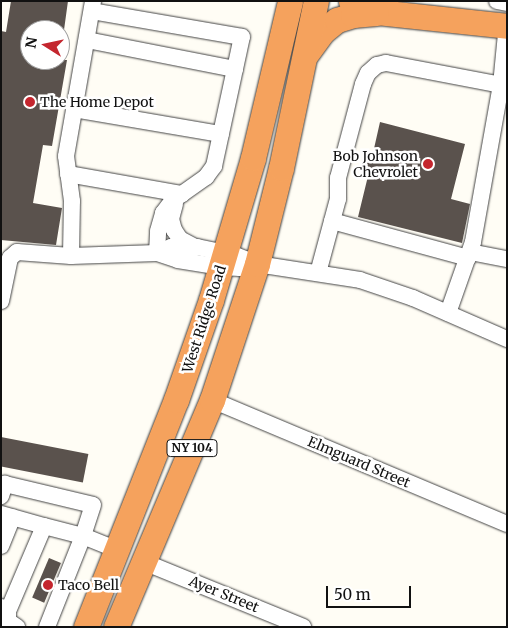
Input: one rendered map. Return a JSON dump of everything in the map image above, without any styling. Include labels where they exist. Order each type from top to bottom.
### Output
[{"type":"highway","points":[[269,1],[276,23],[277,54]]},
{"type":"highway","name":"West Ridge Road","points":[[86,627],[183,382],[224,260],[252,158],[290,1]]},
{"type":"highway","name":"NY 104","points":[[116,627],[212,400],[257,264],[281,168],[300,69],[316,1]]},
{"type":"highway","points":[[351,1],[364,9],[385,7],[507,25]]},
{"type":"highway","points":[[300,69],[313,43],[332,23],[354,14],[385,7]]},
{"type":"highway","points":[[257,264],[251,246],[252,228],[263,181],[270,132],[271,82]]},
{"type":"street","points":[[497,1],[507,3]]},
{"type":"street","points":[[71,256],[72,201],[66,156],[92,6],[242,38],[221,134],[210,172],[202,181],[168,206],[161,219],[157,253]]},
{"type":"street","points":[[448,313],[469,255],[501,85],[507,25]]},
{"type":"street","points":[[86,40],[235,69]]},
{"type":"street","points":[[318,273],[338,199],[338,178],[363,84],[368,73],[377,65],[386,63],[501,85]]},
{"type":"street","points":[[74,109],[221,134]]},
{"type":"street","points":[[68,174],[180,196]]},
{"type":"street","points":[[180,196],[173,208],[172,225],[180,239],[224,260]]},
{"type":"street","points":[[332,220],[469,255],[507,259]]},
{"type":"street","points":[[157,253],[171,247],[197,247]]},
{"type":"street","points":[[1,301],[8,263],[13,254],[23,252],[71,256],[157,253],[178,260],[224,260],[257,264],[373,284],[448,313],[507,339]]},
{"type":"street","name":"Elmguard Street","points":[[212,400],[507,524]]},
{"type":"street","points":[[3,488],[93,505],[83,536],[47,627]]},
{"type":"street","points":[[1,546],[7,515],[83,536],[118,550]]},
{"type":"street","points":[[17,627],[8,620],[4,609],[44,526]]},
{"type":"street","name":"Ayer Street","points":[[144,562],[303,627]]},
{"type":"building","name":"The Home Depot","points":[[11,1],[68,1],[65,20],[20,20],[20,70],[65,70],[52,146],[43,145],[33,203],[62,208],[56,245],[1,240],[1,31],[6,32]]},
{"type":"building","points":[[380,122],[465,144],[451,199],[470,204],[462,243],[358,217],[368,176],[360,174],[366,151],[373,153]]},
{"type":"building","points":[[1,437],[88,454],[83,482],[1,467]]},
{"type":"building","points":[[49,558],[61,563],[44,603],[32,598]]},
{"type":"place","name":"The Home Depot","points":[[30,102]]},
{"type":"place","name":"Bob Johnson Chevrolet","points":[[428,164]]},
{"type":"place","name":"Taco Bell","points":[[48,585]]}]
